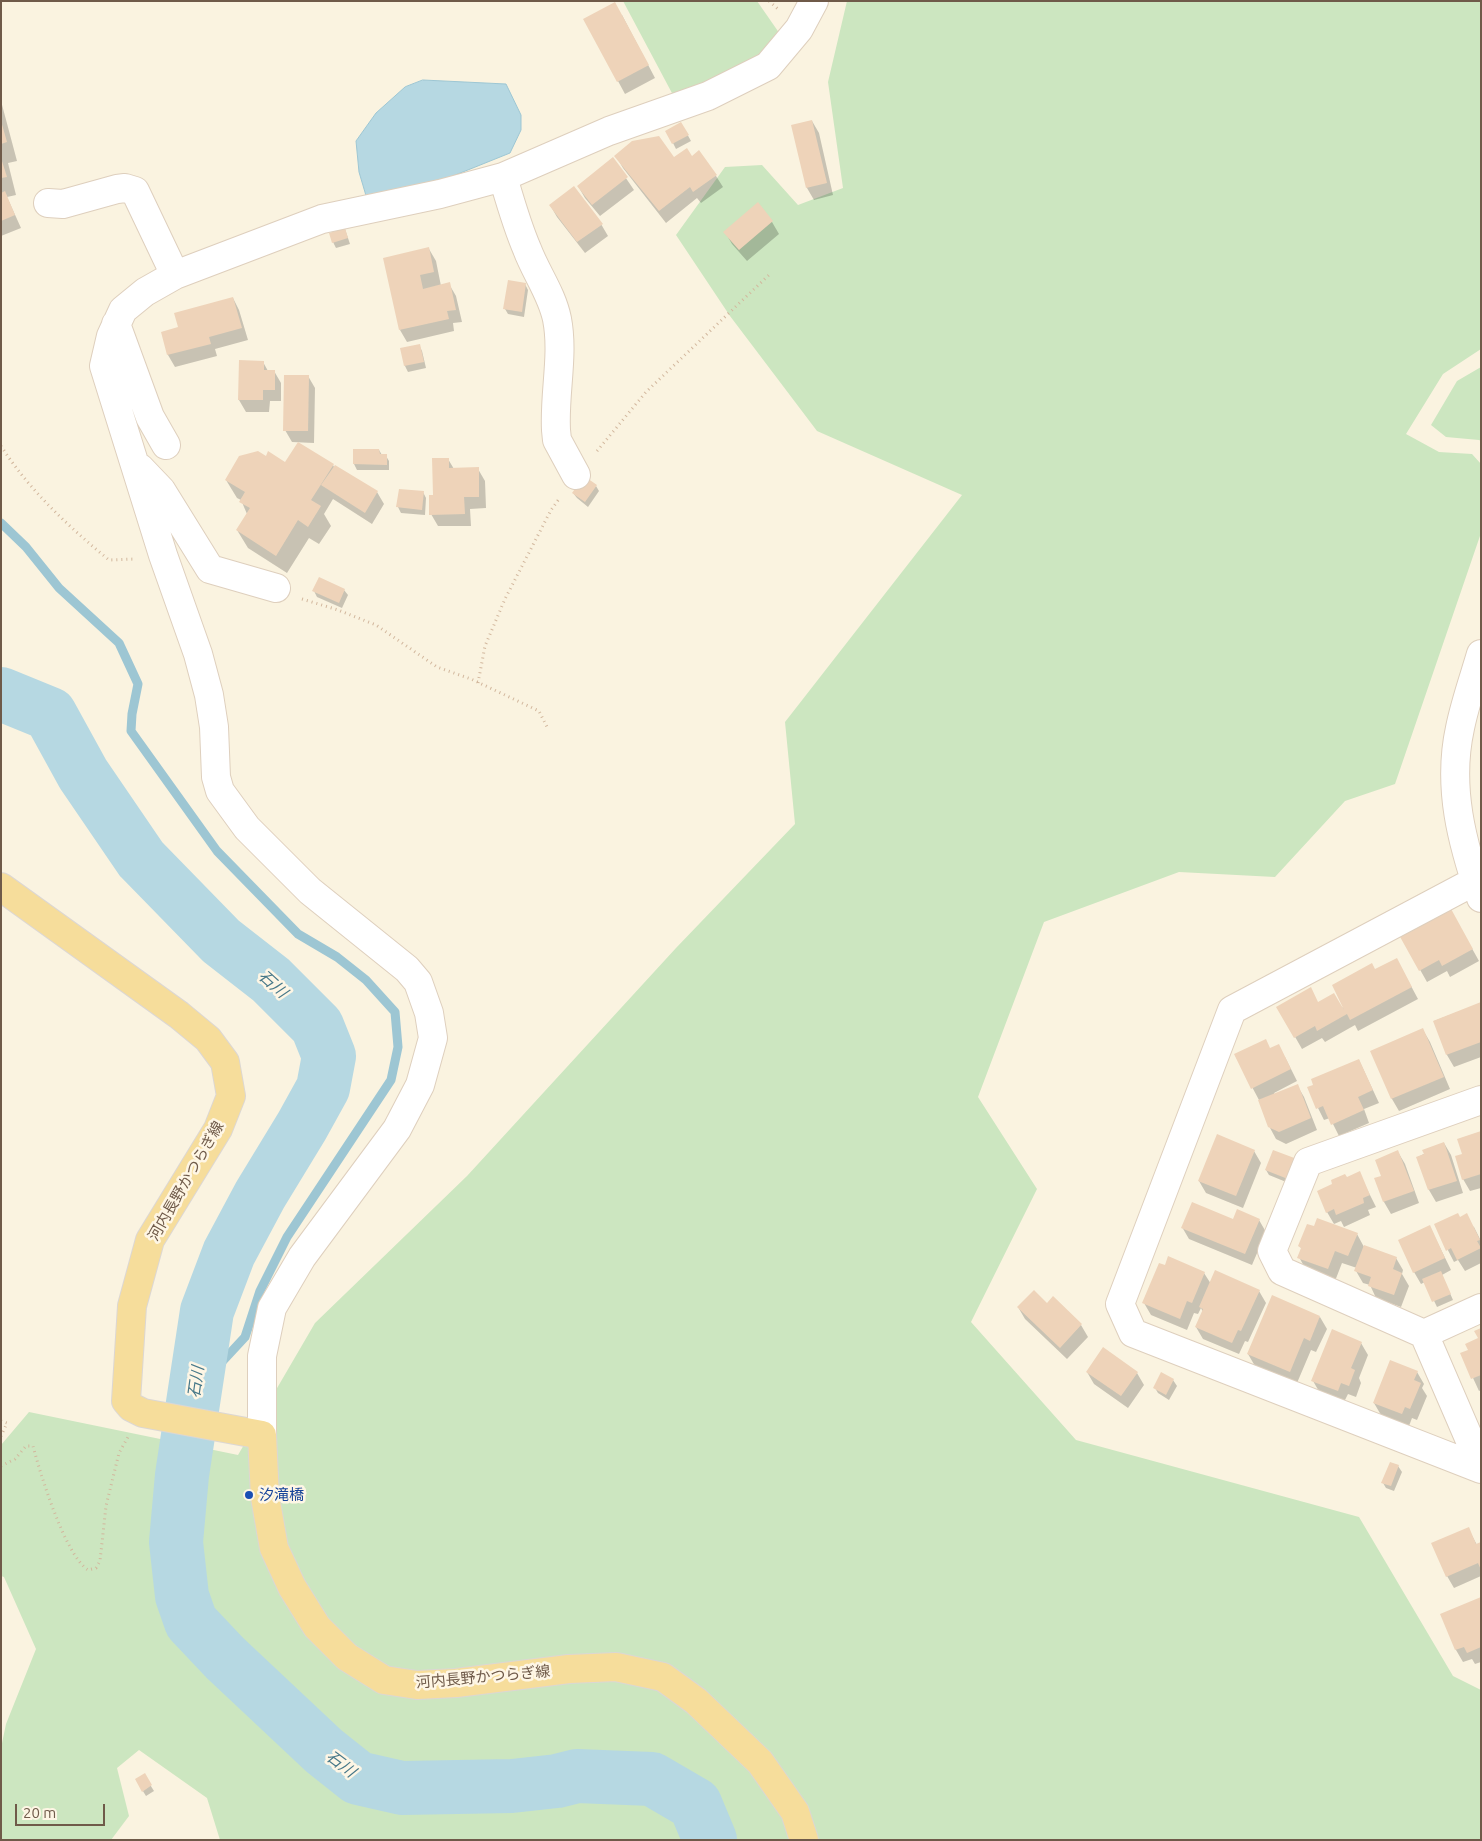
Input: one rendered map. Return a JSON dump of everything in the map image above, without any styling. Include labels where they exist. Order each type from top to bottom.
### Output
[{"type":"main road","name":"河内長野かつらぎ線","points":[[1,887],[180,1015],[208,1039],[226,1062],[231,1096],[222,1121],[150,1240],[132,1306],[125,1386],[126,1401],[137,1410]]},
{"type":"main road","points":[[137,1410],[256,1435]]},
{"type":"main road","name":"河内長野かつらぎ線","points":[[256,1435],[274,1548],[292,1587],[317,1628],[347,1657],[384,1680],[417,1685],[456,1683],[568,1669],[616,1667],[663,1677],[696,1700],[760,1762],[795,1812],[804,1840]]},
{"type":"street","points":[[256,1435],[262,1356],[272,1308],[302,1257],[397,1129],[420,1085],[433,1038],[429,1013],[418,982],[406,969],[310,891],[247,828],[220,791],[216,777],[214,726],[209,695],[198,654],[163,555],[104,366],[111,336],[123,310],[145,292],[175,276],[322,218],[440,194],[503,177],[609,132],[708,96],[768,66],[799,29],[814,1]]},
{"type":"street","points":[[503,177],[527,251],[549,294],[556,319],[559,344],[557,440],[576,475]]},
{"type":"street","points":[[48,202],[63,204],[117,189],[125,188],[135,191],[175,276]]},
{"type":"street","points":[[116,324],[150,417],[166,445]]},
{"type":"street","points":[[133,460],[161,490],[210,569],[276,588]]},
{"type":"street","points":[[1481,654],[1460,729],[1454,772],[1456,810],[1464,846],[1478,890],[1232,1010],[1120,1304],[1133,1333],[1481,1468]]},
{"type":"street","points":[[1481,1100],[1308,1162],[1272,1251],[1282,1271],[1424,1334],[1481,1468]]},
{"type":"street","points":[[1424,1334],[1481,1308]]},
{"type":"path","points":[[1,446],[39,496],[109,560],[126,560],[163,555]]},
{"type":"path","points":[[276,588],[376,625],[437,667],[471,679],[539,711],[548,730]]},
{"type":"path","points":[[1,1466],[14,1460],[26,1446],[33,1446],[51,1503],[80,1565],[88,1570],[96,1568],[100,1561],[106,1506],[119,1453],[127,1440],[137,1410]]},
{"type":"path","points":[[1,1421],[7,1423],[1,1436]]},
{"type":"green space","points":[[623,1],[757,1],[782,37],[758,62],[673,95]]},
{"type":"green space","points":[[847,1],[1481,1],[1481,349],[1443,374],[1406,434],[1439,452],[1472,454],[1481,464],[1481,533],[1395,784],[1345,801],[1275,877],[1179,872],[1044,922],[978,1097],[1037,1189],[971,1322],[1076,1440],[1359,1517],[1453,1676],[1481,1690],[1481,1840],[220,1840],[207,1798],[139,1750],[117,1768],[129,1816],[111,1840],[1,1840],[1,1748],[6,1724],[36,1649],[4,1577],[1,1576],[1,1445],[29,1412],[238,1455],[315,1323],[467,1176],[676,948],[795,824],[785,722],[962,495],[817,431],[730,316],[676,235],[725,167],[762,165],[798,205],[843,188],[828,82]]},
{"type":"green space","points":[[1481,367],[1481,441],[1446,437],[1431,425],[1457,381]]},
{"type":"water","points":[[423,80],[506,84],[521,115],[521,130],[510,153],[443,180],[367,199],[359,172],[356,141],[376,113],[405,87]]},
{"type":"building","points":[[615,2],[649,65],[617,82],[583,19]]},
{"type":"building","points":[[812,120],[827,183],[806,188],[791,125]]},
{"type":"building","points":[[1,121],[7,142],[1,144]]},
{"type":"building","points":[[681,122],[689,135],[672,144],[665,131]]},
{"type":"building","points":[[659,136],[674,157],[687,148],[692,156],[699,150],[717,175],[693,192],[690,187],[659,211],[614,156],[632,141]]},
{"type":"building","points":[[613,157],[628,177],[592,205],[577,186]]},
{"type":"building","points":[[1,158],[7,177],[1,178]]},
{"type":"building","points":[[574,186],[603,224],[577,242],[549,205]]},
{"type":"building","points":[[5,191],[15,215],[1,221],[1,193]]},
{"type":"building","points":[[758,202],[773,221],[739,250],[723,232]]},
{"type":"building","points":[[345,228],[348,238],[332,243],[329,233]]},
{"type":"building","points":[[429,247],[434,272],[420,275],[423,289],[450,282],[456,310],[447,311],[449,319],[399,330],[383,258]]},
{"type":"building","points":[[508,280],[526,283],[522,312],[503,309]]},
{"type":"building","points":[[233,297],[242,328],[209,337],[211,344],[167,355],[161,332],[178,327],[174,313]]},
{"type":"building","points":[[420,344],[424,362],[404,366],[400,348]]},
{"type":"building","points":[[239,360],[264,361],[264,370],[275,370],[275,390],[263,390],[263,400],[238,400]]},
{"type":"building","points":[[284,375],[309,375],[308,431],[283,431]]},
{"type":"building","points":[[298,442],[334,464],[311,500],[321,506],[308,527],[298,520],[276,556],[236,530],[250,508],[239,502],[245,492],[225,480],[239,456],[258,451],[266,456],[268,451],[285,462]]},
{"type":"building","points":[[353,449],[379,449],[380,454],[387,454],[387,465],[353,464]]},
{"type":"building","points":[[432,458],[449,458],[449,468],[479,467],[479,497],[464,497],[465,514],[429,515],[429,495],[433,495]]},
{"type":"building","points":[[335,465],[378,491],[365,513],[321,485]]},
{"type":"building","points":[[584,476],[597,485],[585,502],[572,493]]},
{"type":"building","points":[[399,489],[424,491],[422,510],[396,507]]},
{"type":"building","points":[[319,577],[345,589],[339,603],[312,591]]},
{"type":"building","points":[[1450,907],[1473,949],[1442,966],[1439,960],[1419,971],[1399,935]]},
{"type":"building","points":[[1397,958],[1412,987],[1350,1020],[1347,1014],[1317,1031],[1315,1026],[1294,1038],[1276,1007],[1311,987],[1318,1002],[1334,993],[1344,1010],[1332,985],[1372,963],[1375,969]]},
{"type":"building","points":[[1481,1002],[1481,1042],[1446,1055],[1433,1021]]},
{"type":"building","points":[[1423,1028],[1444,1077],[1391,1099],[1370,1051]]},
{"type":"building","points":[[1266,1039],[1270,1048],[1279,1044],[1291,1069],[1251,1089],[1234,1054]]},
{"type":"building","points":[[1359,1059],[1373,1090],[1358,1097],[1364,1110],[1331,1125],[1323,1106],[1316,1109],[1307,1087],[1313,1085],[1311,1079]]},
{"type":"building","points":[[1298,1084],[1311,1118],[1279,1132],[1268,1127],[1258,1100]]},
{"type":"building","points":[[1481,1131],[1481,1174],[1462,1180],[1455,1156],[1462,1154],[1457,1139]]},
{"type":"building","points":[[1217,1134],[1255,1150],[1236,1196],[1198,1181]]},
{"type":"building","points":[[1444,1142],[1457,1181],[1428,1190],[1416,1157],[1424,1154],[1422,1150]]},
{"type":"building","points":[[1273,1150],[1297,1159],[1288,1179],[1265,1170]]},
{"type":"building","points":[[1398,1150],[1414,1191],[1383,1202],[1374,1178],[1381,1176],[1375,1160]]},
{"type":"building","points":[[1360,1171],[1370,1195],[1363,1198],[1364,1203],[1336,1215],[1334,1209],[1326,1213],[1317,1191],[1332,1184],[1331,1180],[1345,1174],[1347,1177]]},
{"type":"building","points":[[1192,1202],[1233,1219],[1237,1209],[1260,1219],[1245,1254],[1181,1228]]},
{"type":"building","points":[[1458,1213],[1460,1217],[1467,1213],[1480,1240],[1477,1241],[1481,1248],[1457,1260],[1451,1248],[1446,1251],[1434,1224]]},
{"type":"building","points":[[1317,1218],[1358,1233],[1348,1256],[1335,1251],[1328,1269],[1297,1258],[1301,1248],[1298,1246],[1307,1224],[1314,1226]]},
{"type":"building","points":[[1430,1225],[1445,1258],[1413,1273],[1398,1240]]},
{"type":"building","points":[[1364,1245],[1397,1257],[1393,1269],[1402,1273],[1394,1295],[1368,1286],[1371,1277],[1354,1271]]},
{"type":"building","points":[[1168,1256],[1205,1272],[1192,1303],[1187,1301],[1180,1319],[1142,1303],[1159,1263],[1165,1265]]},
{"type":"building","points":[[1215,1270],[1260,1290],[1241,1331],[1238,1330],[1232,1343],[1195,1327],[1203,1309],[1199,1307]]},
{"type":"building","points":[[1441,1271],[1451,1294],[1432,1302],[1422,1279]]},
{"type":"building","points":[[1034,1290],[1047,1303],[1053,1296],[1082,1324],[1060,1348],[1017,1307]]},
{"type":"building","points":[[1272,1295],[1320,1316],[1310,1341],[1304,1338],[1290,1372],[1247,1354]]},
{"type":"building","points":[[1481,1328],[1481,1375],[1471,1379],[1460,1353],[1468,1350],[1465,1344],[1478,1338],[1474,1331]]},
{"type":"building","points":[[1332,1329],[1362,1342],[1351,1368],[1355,1370],[1349,1386],[1341,1383],[1338,1391],[1311,1381]]},
{"type":"building","points":[[1103,1347],[1138,1372],[1121,1396],[1086,1372]]},
{"type":"building","points":[[1390,1360],[1418,1371],[1414,1380],[1421,1383],[1410,1409],[1405,1407],[1402,1414],[1373,1403]]},
{"type":"building","points":[[1161,1372],[1174,1379],[1166,1395],[1153,1388]]},
{"type":"building","points":[[1390,1462],[1399,1465],[1391,1486],[1381,1483]]},
{"type":"building","points":[[1469,1527],[1476,1544],[1481,1542],[1481,1570],[1478,1563],[1446,1577],[1431,1543]]},
{"type":"building","points":[[1481,1597],[1481,1647],[1467,1653],[1464,1647],[1455,1650],[1440,1614]]},
{"type":"building","points":[[145,1773],[152,1785],[142,1792],[135,1779]]},
{"type":"waterway","points":[[1,523],[26,547],[59,588],[119,643],[138,684],[132,714],[131,731],[217,851],[298,934],[337,957],[366,980],[395,1012],[398,1047],[391,1080],[287,1237],[260,1291],[245,1337],[194,1392]]},
{"type":"waterway","name":"石川","points":[[1,694],[50,714],[83,774],[141,859],[221,941],[271,980],[317,1026],[329,1056],[323,1088],[260,1195],[229,1253],[207,1311],[182,1475],[176,1542],[182,1596],[191,1622],[225,1658],[324,1751],[358,1778],[402,1788],[512,1786],[557,1781],[577,1776],[652,1779],[695,1804],[710,1840]]},
{"type":"place","name":"汐滝橋","points":[[249,1495]]}]
